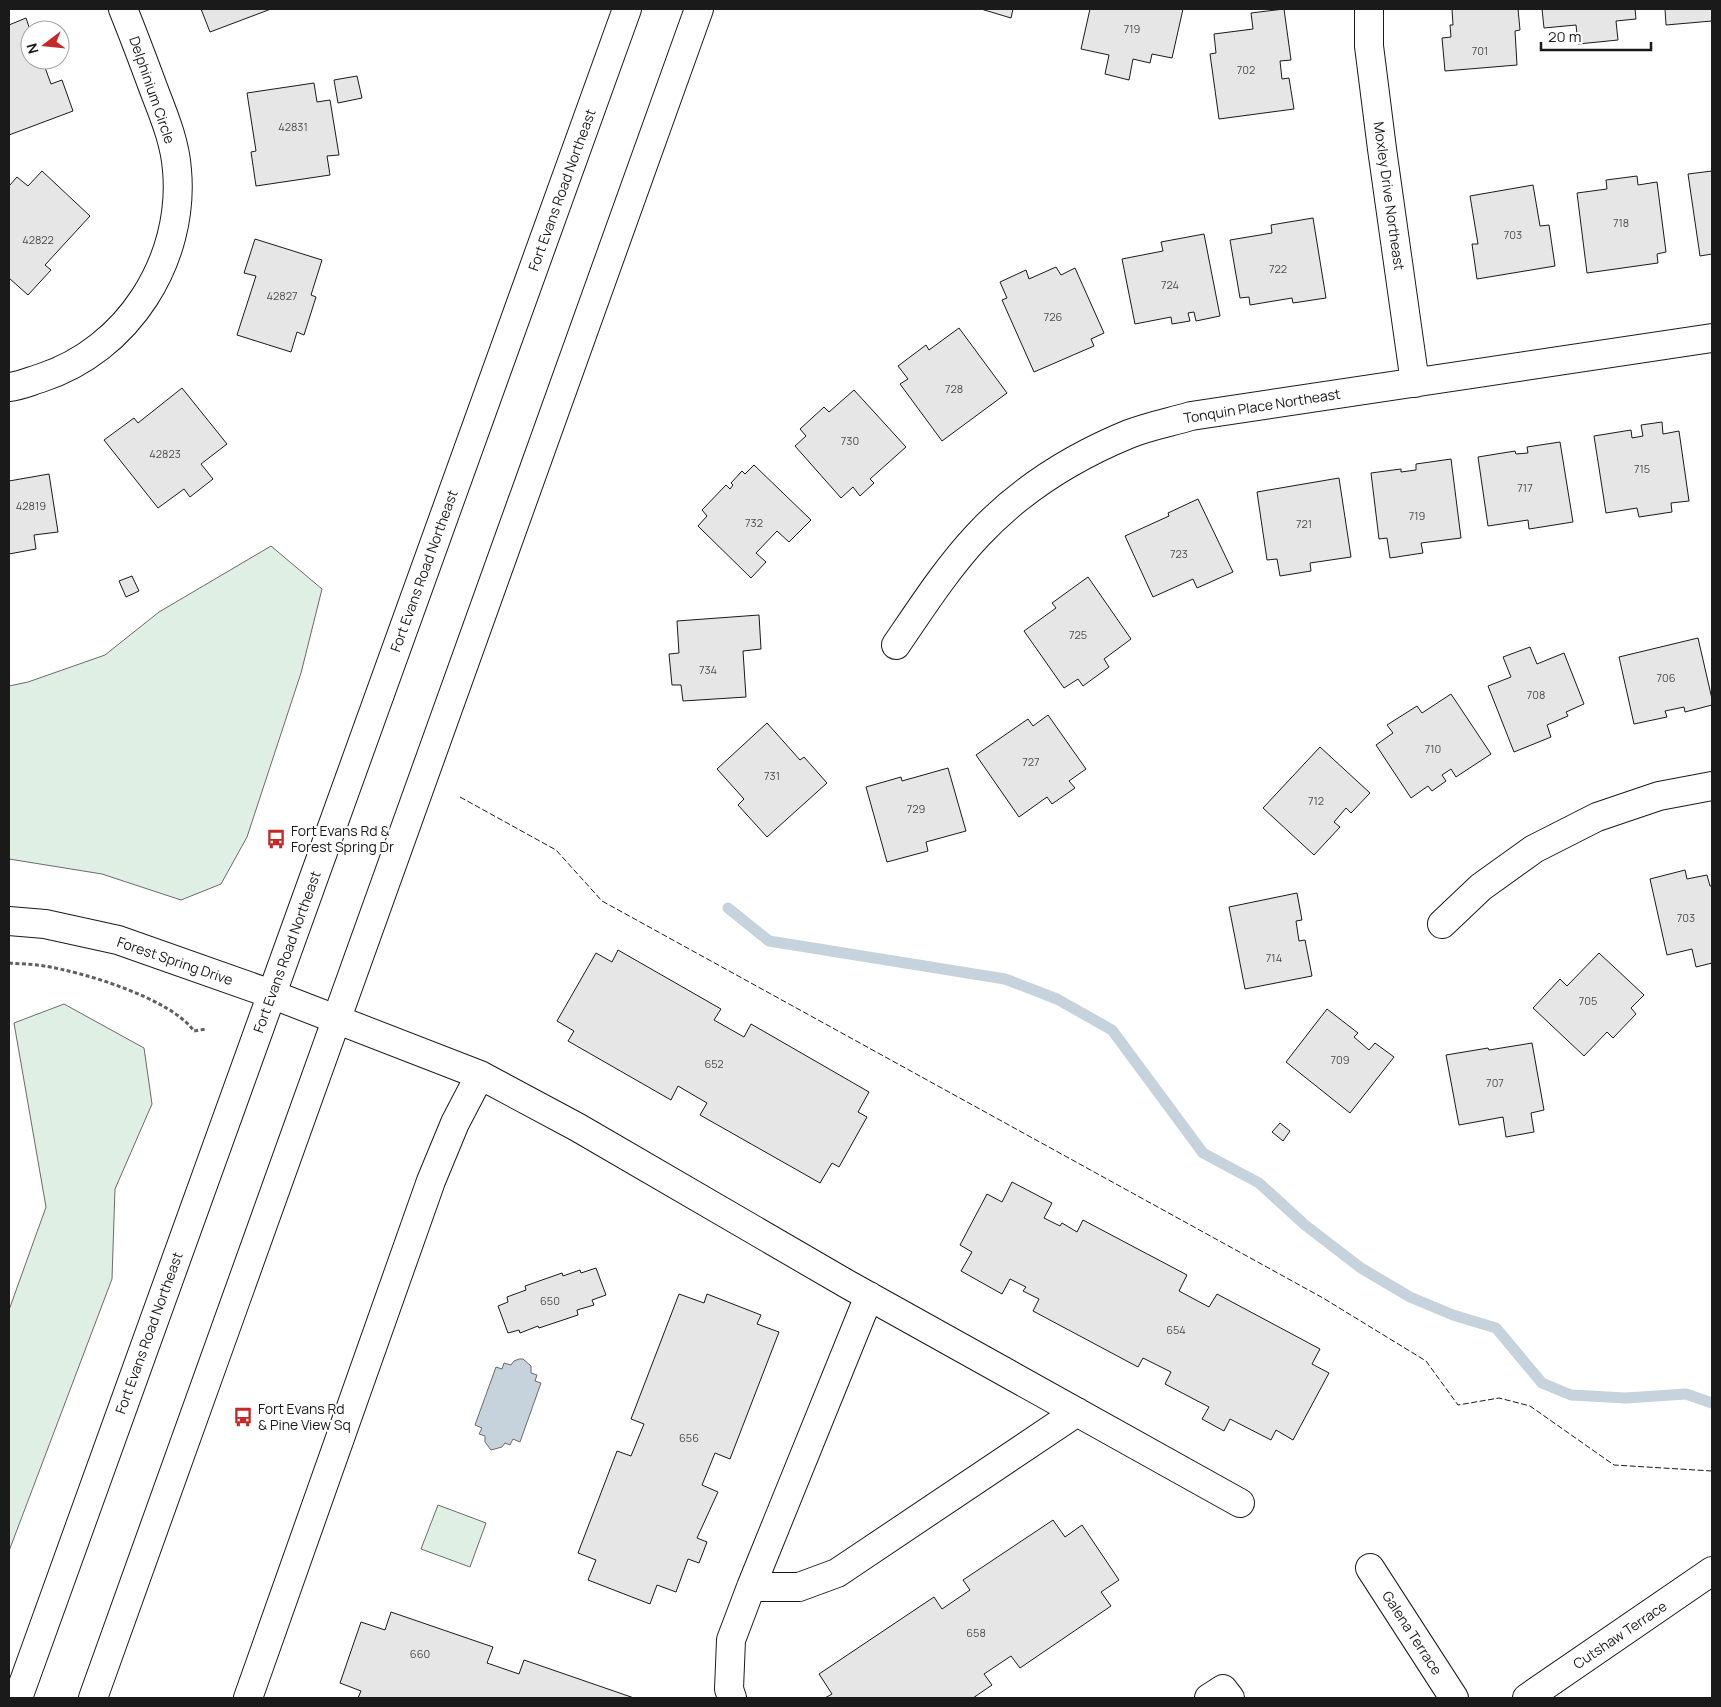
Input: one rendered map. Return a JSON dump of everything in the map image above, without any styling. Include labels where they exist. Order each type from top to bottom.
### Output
[{"type":"main road","name":"Delphinium Circle","points":[[9,387],[60,372],[96,351],[125,324],[150,291],[168,253],[176,212],[177,170],[168,128],[124,9]]},
{"type":"main road","name":"Fort Evans Road Northeast","points":[[18,1698],[627,9]]},
{"type":"main road","points":[[93,1698],[699,9]]},
{"type":"main road","name":"Moxley Drive Northeast","points":[[1369,9],[1369,46],[1415,383]]},
{"type":"main road","name":"Tonquin Place Northeast","points":[[896,645],[939,582],[978,534],[1024,493],[1074,460],[1130,434],[1191,416],[1712,338]]},
{"type":"main road","points":[[1442,924],[1481,887],[1527,854],[1597,817],[1659,796],[1712,786]]},
{"type":"main road","name":"Forest Spring Drive","points":[[9,921],[45,924],[118,940],[272,994],[480,1074],[577,1127],[869,1296],[1240,1503]]},
{"type":"main road","points":[[248,1698],[431,1181],[455,1123],[480,1074]]},
{"type":"main road","points":[[732,1698],[729,1689],[731,1640],[750,1587],[869,1296]]},
{"type":"main road","points":[[750,1587],[799,1587],[837,1572],[1076,1412]]},
{"type":"main road","name":"Galena Terrace","points":[[1370,1568],[1454,1698]]},
{"type":"main road","name":"Cutshaw Terrace","points":[[1527,1698],[1712,1571]]},
{"type":"main road","points":[[36,1698],[55,1596]]},
{"type":"main road","points":[[1209,1698],[1223,1689],[1230,1698]]},
{"type":"path","points":[[9,963],[44,966],[97,979],[153,1000],[188,1024],[194,1032],[206,1030]]},
{"type":"green space","points":[[271,546],[322,589],[301,673],[247,837],[221,884],[181,900],[102,874],[9,859],[9,686],[28,682],[105,655],[159,612]]},
{"type":"green space","points":[[64,1004],[144,1048],[152,1104],[115,1189],[112,1279],[9,1551],[9,1310],[46,1207],[14,1023]]},
{"type":"green space","points":[[438,1505],[486,1523],[470,1567],[421,1549]]},
{"type":"shaded area","points":[[519,1359],[523,1359],[531,1366],[531,1373],[537,1375],[535,1381],[541,1383],[520,1442],[513,1439],[510,1445],[505,1443],[502,1447],[491,1450],[485,1442],[485,1436],[479,1434],[482,1428],[475,1425],[496,1367],[502,1369],[504,1363],[511,1365]]},
{"type":"building","points":[[201,9],[271,9],[210,32]]},
{"type":"building","points":[[981,9],[1013,9],[1011,18]]},
{"type":"building","points":[[1090,9],[1183,9],[1172,58],[1152,54],[1150,63],[1133,59],[1129,80],[1105,74],[1109,55],[1081,49]]},
{"type":"building","points":[[1284,9],[1291,60],[1280,61],[1282,79],[1289,78],[1294,109],[1219,119],[1210,54],[1216,53],[1214,34],[1253,29],[1251,13]]},
{"type":"building","points":[[1452,9],[1518,9],[1520,30],[1515,31],[1517,65],[1445,71],[1442,38],[1451,37],[1450,25],[1453,25]]},
{"type":"building","points":[[1542,9],[1635,9],[1636,19],[1616,21],[1618,40],[1578,44],[1576,25],[1544,28]]},
{"type":"building","points":[[1665,9],[1712,9],[1712,21],[1666,25]]},
{"type":"building","points":[[20,20],[20,70],[46,70],[51,84],[62,80],[73,111],[9,135],[9,25]]},
{"type":"building","points":[[357,76],[362,98],[338,103],[334,80]]},
{"type":"building","points":[[314,83],[317,102],[330,100],[339,155],[327,156],[330,175],[256,186],[251,152],[256,151],[247,93]]},
{"type":"building","points":[[42,171],[90,216],[45,265],[51,270],[28,295],[9,278],[9,186],[17,177],[28,186]]},
{"type":"building","points":[[1712,171],[1712,254],[1700,256],[1688,174]]},
{"type":"building","points":[[1637,176],[1638,185],[1657,182],[1666,252],[1657,254],[1658,263],[1587,273],[1577,193],[1607,189],[1606,180]]},
{"type":"building","points":[[1533,185],[1540,226],[1549,225],[1555,266],[1477,279],[1472,244],[1478,244],[1470,196]]},
{"type":"building","points":[[1313,218],[1326,298],[1293,303],[1292,298],[1250,305],[1249,297],[1240,298],[1230,240],[1272,233],[1271,225]]},
{"type":"building","points":[[1204,234],[1220,316],[1196,321],[1194,312],[1188,313],[1190,321],[1172,324],[1171,317],[1135,324],[1122,259],[1163,251],[1161,242]]},
{"type":"building","points":[[255,239],[322,260],[311,295],[316,297],[304,335],[297,332],[291,352],[237,335],[256,276],[244,273]]},
{"type":"building","points":[[1056,267],[1061,275],[1075,268],[1104,333],[1091,339],[1094,346],[1034,372],[1002,300],[1007,298],[1000,282],[1026,270],[1029,279]]},
{"type":"building","points":[[959,328],[1007,393],[942,441],[900,384],[908,379],[898,366],[926,345],[929,350]]},
{"type":"building","points":[[182,388],[227,444],[201,464],[213,479],[190,497],[184,489],[158,508],[104,440],[134,418],[138,423]]},
{"type":"building","points":[[854,390],[906,447],[870,479],[874,483],[860,496],[853,487],[841,498],[795,446],[806,436],[800,429],[824,407],[829,412]]},
{"type":"building","points":[[1662,422],[1663,434],[1679,431],[1689,501],[1671,503],[1672,512],[1639,517],[1637,508],[1606,513],[1594,436],[1631,430],[1632,438],[1643,436],[1641,425]]},
{"type":"building","points":[[1560,442],[1573,522],[1529,529],[1528,520],[1488,526],[1478,457],[1515,451],[1516,454],[1528,453],[1527,447]]},
{"type":"building","points":[[1451,459],[1461,538],[1421,543],[1423,553],[1390,558],[1387,538],[1379,539],[1371,473],[1401,469],[1401,472],[1416,470],[1416,464]]},
{"type":"building","points":[[754,465],[811,520],[789,542],[777,531],[756,553],[766,562],[751,578],[698,526],[707,516],[702,510],[726,485],[730,489],[733,485],[731,483],[742,471],[745,474]]},
{"type":"building","points":[[49,474],[58,532],[34,535],[36,549],[9,554],[9,481]]},
{"type":"building","points":[[1339,478],[1351,557],[1310,563],[1311,571],[1280,576],[1277,559],[1267,560],[1257,492]]},
{"type":"building","points":[[1198,499],[1233,572],[1197,588],[1193,579],[1153,597],[1125,536],[1169,516],[1168,513]]},
{"type":"building","points":[[132,576],[139,591],[126,597],[119,581]]},
{"type":"building","points":[[1088,577],[1131,639],[1104,659],[1109,667],[1083,686],[1078,679],[1064,688],[1024,631],[1056,608],[1052,603]]},
{"type":"building","points":[[759,615],[761,649],[743,651],[746,697],[683,701],[681,685],[672,685],[669,654],[679,653],[677,621]]},
{"type":"building","points":[[1698,638],[1712,705],[1685,712],[1684,707],[1665,711],[1667,717],[1634,724],[1619,657]]},
{"type":"building","points":[[1530,647],[1537,664],[1564,653],[1584,704],[1566,712],[1568,716],[1547,725],[1551,737],[1514,752],[1488,686],[1511,677],[1503,657]]},
{"type":"building","points":[[1451,694],[1491,754],[1456,777],[1451,769],[1442,775],[1446,781],[1432,791],[1428,786],[1411,798],[1376,745],[1393,733],[1387,725],[1417,706],[1422,713]]},
{"type":"building","points":[[1048,715],[1086,769],[1069,781],[1075,788],[1052,804],[1047,797],[1019,817],[976,755],[1028,719],[1033,726]]},
{"type":"building","points":[[767,723],[800,760],[804,757],[827,783],[767,837],[738,805],[744,799],[717,769]]},
{"type":"building","points":[[1320,747],[1370,793],[1351,813],[1346,808],[1334,822],[1340,827],[1314,855],[1263,808]]},
{"type":"building","points":[[948,768],[966,831],[926,842],[928,851],[887,862],[866,787],[901,777],[902,781]]},
{"type":"building","points":[[1685,870],[1687,879],[1707,875],[1710,886],[1712,886],[1712,963],[1696,967],[1692,949],[1667,955],[1650,879]]},
{"type":"building","points":[[1297,893],[1302,920],[1296,921],[1299,941],[1305,940],[1312,976],[1245,989],[1229,907]]},
{"type":"building","points":[[618,950],[721,1009],[714,1020],[744,1037],[751,1024],[869,1092],[858,1112],[867,1117],[839,1167],[832,1163],[820,1183],[700,1115],[707,1103],[678,1086],[671,1100],[568,1041],[574,1031],[557,1021],[596,953],[612,962]]},
{"type":"building","points":[[1599,953],[1644,995],[1631,1008],[1636,1014],[1613,1038],[1607,1032],[1584,1056],[1533,1008],[1560,979],[1567,986]]},
{"type":"building","points":[[1327,1009],[1358,1033],[1354,1037],[1369,1050],[1375,1043],[1394,1057],[1350,1113],[1286,1062]]},
{"type":"building","points":[[1532,1043],[1544,1110],[1531,1113],[1534,1132],[1506,1137],[1503,1117],[1459,1125],[1446,1055]]},
{"type":"building","points":[[1280,1123],[1290,1131],[1283,1141],[1272,1132]]},
{"type":"building","points":[[1012,1182],[1052,1203],[1044,1218],[1060,1226],[1062,1223],[1077,1232],[1083,1220],[1187,1275],[1179,1291],[1209,1307],[1217,1294],[1320,1349],[1312,1364],[1329,1373],[1293,1440],[1276,1430],[1271,1440],[1230,1419],[1224,1431],[1202,1419],[1209,1407],[1165,1384],[1171,1372],[1143,1358],[1138,1367],[1033,1311],[1039,1299],[1023,1291],[1026,1287],[1010,1279],[1002,1294],[961,1271],[972,1252],[960,1245],[987,1194],[1002,1202]]},
{"type":"building","points":[[596,1268],[606,1295],[592,1300],[594,1305],[577,1310],[578,1315],[539,1328],[538,1326],[520,1333],[519,1330],[508,1333],[498,1306],[508,1302],[507,1297],[526,1290],[525,1286],[562,1273],[563,1276],[580,1270],[581,1273]]},
{"type":"building","points":[[679,1294],[704,1303],[707,1294],[761,1315],[757,1324],[779,1332],[730,1459],[715,1453],[702,1485],[718,1492],[697,1538],[707,1542],[699,1563],[688,1559],[676,1592],[657,1585],[650,1604],[588,1580],[596,1560],[578,1553],[617,1451],[631,1456],[644,1424],[631,1419]]},
{"type":"building","points":[[1053,1520],[1065,1537],[1082,1525],[1119,1580],[1101,1592],[1111,1606],[1020,1668],[1011,1656],[984,1674],[992,1685],[973,1698],[825,1698],[832,1694],[819,1674],[934,1597],[942,1609],[970,1590],[963,1580]]},
{"type":"building","points":[[391,1612],[493,1647],[487,1663],[519,1674],[524,1660],[634,1698],[358,1698],[361,1691],[340,1683],[361,1622],[385,1630]]},
{"type":"waterway","points":[[728,908],[769,941],[1005,979],[1057,999],[1112,1030],[1203,1153],[1259,1183],[1305,1225],[1361,1268],[1410,1297],[1453,1315],[1496,1328],[1542,1383],[1571,1395],[1626,1398],[1686,1394],[1712,1403]]},
{"type":"fence","points":[[460,797],[556,850],[602,901],[1323,1298],[1426,1361],[1458,1405],[1499,1398],[1530,1406],[1614,1465],[1712,1471]]},
{"type":"place","name":"Fort Evans Rd & Forest Spring Dr","points":[[276,839]]},
{"type":"place","name":"Fort Evans Rd & Pine View Sq","points":[[243,1417]]}]
